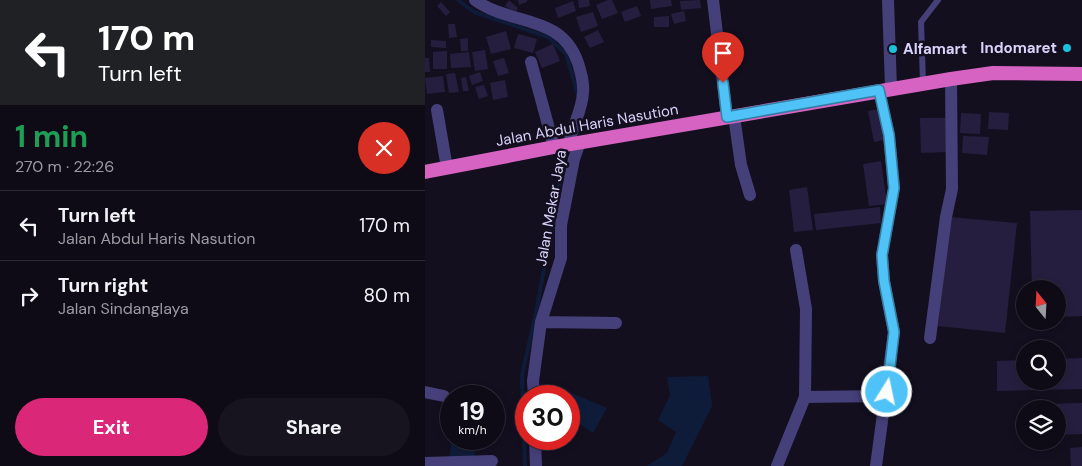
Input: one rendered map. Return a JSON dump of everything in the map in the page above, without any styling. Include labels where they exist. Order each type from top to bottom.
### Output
[{"type":"highway","name":"Jalan Abdul Haris Nasution","points":[[425,172],[566,145],[993,72],[1082,74]]},
{"type":"street","name":"Jalan Mekar Jaya","points":[[475,0],[509,16],[544,25],[568,42],[583,79],[584,92],[581,111],[566,145],[574,159],[561,225],[561,258],[541,322],[533,385]]},
{"type":"street","points":[[713,0],[730,117],[750,195]]},
{"type":"street","points":[[876,466],[894,332],[884,281],[882,255],[894,188],[885,89],[888,0]]},
{"type":"street","points":[[531,62],[566,145]]},
{"type":"street","points":[[930,338],[946,217],[952,189],[951,79]]},
{"type":"street","points":[[437,110],[447,168]]},
{"type":"street","points":[[777,466],[805,398],[806,309],[796,250]]},
{"type":"street","points":[[541,322],[616,323]]},
{"type":"street","points":[[425,392],[440,395]]},
{"type":"street","points":[[805,398],[886,396]]},
{"type":"street","points":[[535,450],[536,466]]},
{"type":"street","points":[[425,463],[492,462]]},
{"type":"lane","points":[[923,83],[921,22],[938,0]]},
{"type":"water","points":[[708,376],[712,406],[682,466],[647,466],[667,453],[676,432],[658,420],[670,395],[667,377]]},
{"type":"water","points":[[580,396],[607,408],[593,433],[580,424]]},
{"type":"water","points":[[450,450],[475,450],[474,457],[449,459]]},
{"type":"building","points":[[509,0],[518,8],[515,13],[505,6]]},
{"type":"building","points":[[518,0],[527,0],[527,2],[519,5]]},
{"type":"building","points":[[578,0],[589,0],[590,6],[579,8]]},
{"type":"building","points":[[612,0],[618,13],[602,19],[596,5]]},
{"type":"building","points":[[650,0],[671,0],[672,6],[651,9]]},
{"type":"building","points":[[700,0],[701,8],[681,10],[680,1]]},
{"type":"building","points":[[573,1],[576,11],[558,18],[555,8]]},
{"type":"building","points":[[441,2],[450,12],[446,16],[437,6]]},
{"type":"building","points":[[637,6],[641,16],[625,22],[621,12]]},
{"type":"building","points":[[684,11],[686,21],[674,24],[671,14]]},
{"type":"building","points":[[593,12],[598,26],[581,32],[576,17]]},
{"type":"building","points":[[669,16],[669,27],[654,27],[654,17]]},
{"type":"building","points":[[448,24],[455,24],[457,37],[449,38]]},
{"type":"building","points":[[598,30],[604,42],[590,48],[584,37]]},
{"type":"building","points":[[506,31],[511,49],[491,54],[486,37]]},
{"type":"building","points":[[518,34],[537,39],[533,53],[514,48]]},
{"type":"building","points":[[468,38],[468,51],[461,51],[460,39]]},
{"type":"building","points":[[431,40],[446,41],[446,48],[431,47]]},
{"type":"building","points":[[553,44],[560,61],[542,68],[535,52]]},
{"type":"building","points":[[485,50],[488,69],[475,71],[472,52]]},
{"type":"building","points":[[447,51],[447,69],[433,69],[433,52]]},
{"type":"building","points":[[469,52],[471,67],[451,68],[450,54]]},
{"type":"building","points":[[425,58],[429,58],[430,72],[425,72]]},
{"type":"building","points":[[504,58],[509,73],[498,76],[493,61]]},
{"type":"building","points":[[480,72],[483,81],[472,85],[469,76]]},
{"type":"building","points":[[455,73],[459,92],[449,93],[446,74]]},
{"type":"building","points":[[443,76],[445,92],[427,94],[425,78]]},
{"type":"building","points":[[466,77],[469,91],[463,91],[461,78]]},
{"type":"building","points":[[505,80],[508,97],[493,100],[490,83]]},
{"type":"building","points":[[484,85],[488,96],[479,99],[475,87]]},
{"type":"building","points":[[879,109],[884,140],[874,142],[868,111]]},
{"type":"building","points":[[989,112],[1009,113],[1008,130],[988,129]]},
{"type":"building","points":[[961,113],[981,114],[980,134],[960,133]]},
{"type":"building","points":[[920,118],[946,118],[947,152],[921,153]]},
{"type":"building","points":[[963,136],[989,137],[987,155],[962,153]]},
{"type":"building","points":[[881,161],[887,204],[869,206],[863,164]]},
{"type":"building","points":[[807,187],[813,230],[794,232],[789,190]]},
{"type":"building","points":[[880,207],[881,223],[816,230],[814,214]]},
{"type":"building","points":[[1082,210],[1082,316],[1066,317],[1066,280],[1032,280],[1030,211]]},
{"type":"building","points":[[950,217],[1017,223],[1005,333],[938,326]]},
{"type":"building","points":[[1082,358],[1082,389],[1066,389],[1066,359]]},
{"type":"building","points":[[1016,360],[1016,390],[1040,390],[997,391],[997,361]]},
{"type":"building","points":[[1066,403],[1082,403],[1082,434],[1066,435]]},
{"type":"building","points":[[1082,447],[1082,466],[1071,466],[1070,448]]},
{"type":"waterway","points":[[458,0],[474,12],[548,37],[566,54],[578,95]]},
{"type":"waterway","points":[[525,466],[522,375],[536,313],[566,147]]},
{"type":"place","name":"Indomaret","points":[[1067,48]]},
{"type":"place","name":"Alfamart","points":[[893,49]]},
{"type":"route","points":[[723,83],[727,117],[879,90],[889,135],[894,188],[882,255],[884,281],[894,332],[887,392]]}]
